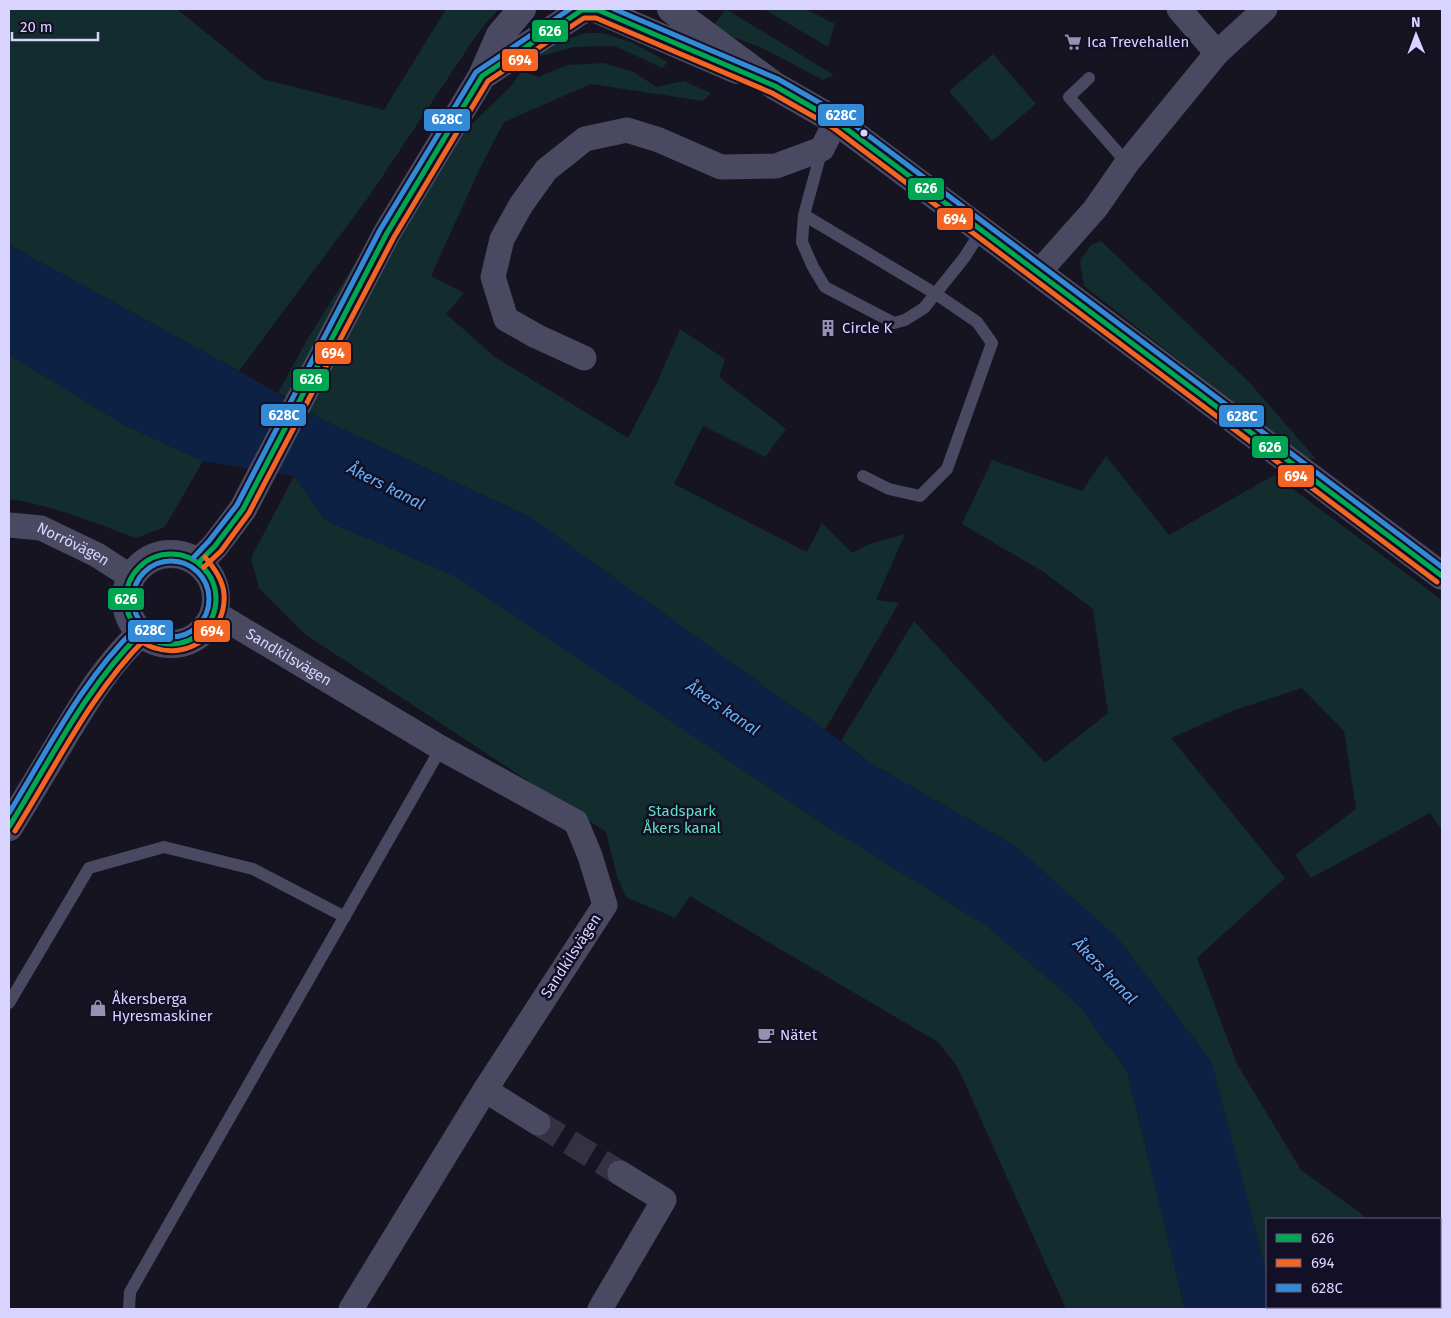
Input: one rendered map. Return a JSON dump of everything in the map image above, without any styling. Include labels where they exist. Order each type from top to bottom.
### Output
[{"type":"street","points":[[199,562],[215,546],[243,509],[386,233],[482,76],[500,35],[522,9]]},
{"type":"street","points":[[482,76],[589,9],[775,86]]},
{"type":"street","points":[[671,9],[775,86],[836,121],[1442,576]]},
{"type":"street","points":[[1179,9],[1217,53]]},
{"type":"street","points":[[1038,273],[1095,209],[1126,163],[1217,53],[1265,9]]},
{"type":"street","points":[[584,358],[536,336],[506,319],[493,277],[502,239],[521,205],[546,170],[585,138],[627,130],[660,140],[721,167],[776,166],[822,149],[836,121]]},
{"type":"street","name":"Norrövägen","points":[[9,525],[41,528],[97,555],[131,577]]},
{"type":"street","points":[[168,553],[185,556],[199,562],[213,582],[216,593],[214,613],[211,620],[200,635],[184,643],[165,644],[149,639],[141,633],[131,620],[126,603],[126,594],[131,577],[143,563],[162,554],[168,553]]},
{"type":"street","name":"Sandkilsvägen","points":[[214,613],[441,748],[576,822],[590,856],[604,905],[484,1090],[351,1309]]},
{"type":"street","points":[[9,828],[85,701],[111,664],[141,633]]},
{"type":"street","points":[[484,1090],[538,1122]]},
{"type":"street","points":[[600,1309],[664,1200],[620,1173]]},
{"type":"lane","points":[[1089,78],[1069,97],[1126,163]]},
{"type":"lane","points":[[822,149],[804,215],[802,242],[825,286],[894,323],[905,320],[924,308],[964,258],[982,230]]},
{"type":"lane","points":[[804,215],[936,294],[977,322],[992,343],[947,469],[920,496],[889,489],[863,476]]},
{"type":"lane","points":[[129,1309],[130,1292],[441,748]]},
{"type":"lane","points":[[9,1003],[89,868],[164,847],[253,869],[344,917]]},
{"type":"green space","points":[[9,9],[177,9],[263,79],[384,110],[446,9],[499,9],[480,30],[370,195],[239,371],[9,245]]},
{"type":"green space","points":[[726,9],[834,75],[823,80],[762,48],[730,36],[713,26]]},
{"type":"green space","points":[[764,9],[805,9],[835,24],[828,47]]},
{"type":"green space","points":[[587,33],[603,33],[633,43],[668,62],[662,68],[615,46],[574,47],[541,56],[535,52],[546,45]]},
{"type":"green space","points":[[993,54],[1036,104],[992,141],[949,91]]},
{"type":"green space","points":[[604,63],[634,72],[656,87],[684,81],[711,93],[703,101],[591,84],[504,122],[480,168],[431,276],[464,293],[446,314],[495,357],[628,438],[658,381],[680,329],[725,359],[719,377],[786,429],[765,457],[703,426],[674,484],[807,552],[822,523],[852,553],[872,543],[905,534],[876,600],[899,603],[825,730],[530,517],[323,420],[278,393],[308,338],[376,230],[441,154],[512,85],[521,71],[539,77],[567,65]]},
{"type":"green space","points":[[1101,241],[1249,382],[1316,459],[1304,458],[1084,286],[1080,261],[1091,245]]},
{"type":"green space","points":[[9,354],[124,425],[203,461],[165,527],[136,538],[57,510],[9,499]]},
{"type":"green space","points":[[1106,456],[1169,535],[1274,475],[1442,600],[1442,831],[1430,813],[1311,878],[1295,855],[1356,809],[1344,731],[1302,688],[1235,710],[1171,738],[1285,878],[1197,958],[1237,1064],[1301,1170],[1364,1218],[1266,1218],[1266,1270],[1211,1061],[1118,939],[1015,846],[872,764],[841,741],[914,621],[1045,763],[1108,713],[1093,609],[1042,571],[962,524],[992,460],[1082,491]]},
{"type":"green space","name":"Stadspark Åkers kanal","points":[[294,476],[325,520],[455,576],[830,828],[987,926],[1078,1004],[1127,1071],[1185,1309],[1066,1309],[957,1066],[938,1042],[690,896],[675,918],[626,897],[617,876],[606,832],[306,635],[259,588],[251,558]]},
{"type":"green space","points":[[1278,1308],[1404,1309],[1279,1309]]},
{"type":"water","name":"Åkers kanal","points":[[9,245],[239,371],[323,420],[530,517],[872,764],[1015,846],[1118,938],[1211,1061],[1266,1270],[1266,1308],[1279,1309],[1185,1309],[1127,1071],[1078,1004],[987,926],[830,828],[455,576],[325,520],[294,476],[203,461],[124,425],[9,354]]},
{"type":"tunnel","points":[[538,1123],[620,1173]]},
{"type":"transit line","name":"628C","points":[[194,557],[237,505],[380,230],[476,72],[570,9]]},
{"type":"transit line","name":"628C","points":[[614,9],[778,79],[841,115],[1442,567]]},
{"type":"transit line","name":"626","points":[[199,562],[215,546],[243,509],[387,233],[482,76],[582,10],[598,10],[775,86],[836,121],[1442,576]]},
{"type":"transit line","name":"694","points":[[204,567],[221,551],[249,513],[394,237],[488,81],[584,18],[596,18],[772,93],[832,127],[1437,582]]},
{"type":"transit line","name":"626","points":[[171,554],[188,557],[203,567],[213,582],[216,599],[213,616],[203,631],[188,641],[171,644],[154,641],[139,631],[129,616],[126,599],[129,582],[139,567],[154,557],[171,554]]},
{"type":"transit line","name":"694","points":[[138,640],[155,648],[168,651],[181,650],[193,646],[213,631],[223,607],[224,594],[220,579],[205,557]]},
{"type":"transit line","name":"628C","points":[[171,561],[185,564],[198,572],[206,585],[209,599],[206,613],[198,626],[185,634],[171,637],[157,634],[144,626],[136,613],[133,599],[136,585],[144,572],[157,564],[171,561]]},
{"type":"transit line","name":"628C","points":[[9,813],[82,693],[117,648],[136,628]]},
{"type":"transit line","name":"626","points":[[9,827],[85,701],[121,654],[141,633]]},
{"type":"transit line","name":"694","points":[[15,831],[91,706],[126,659],[146,638]]},
{"type":"place","name":"Ica Trevehallen","points":[[1073,42]]},
{"type":"place","name":"Circle K","points":[[828,328]]},
{"type":"place","name":"Åkersberga Hyresmaskiner","points":[[98,1008]]},
{"type":"place","name":"Nätet","points":[[766,1035]]}]
